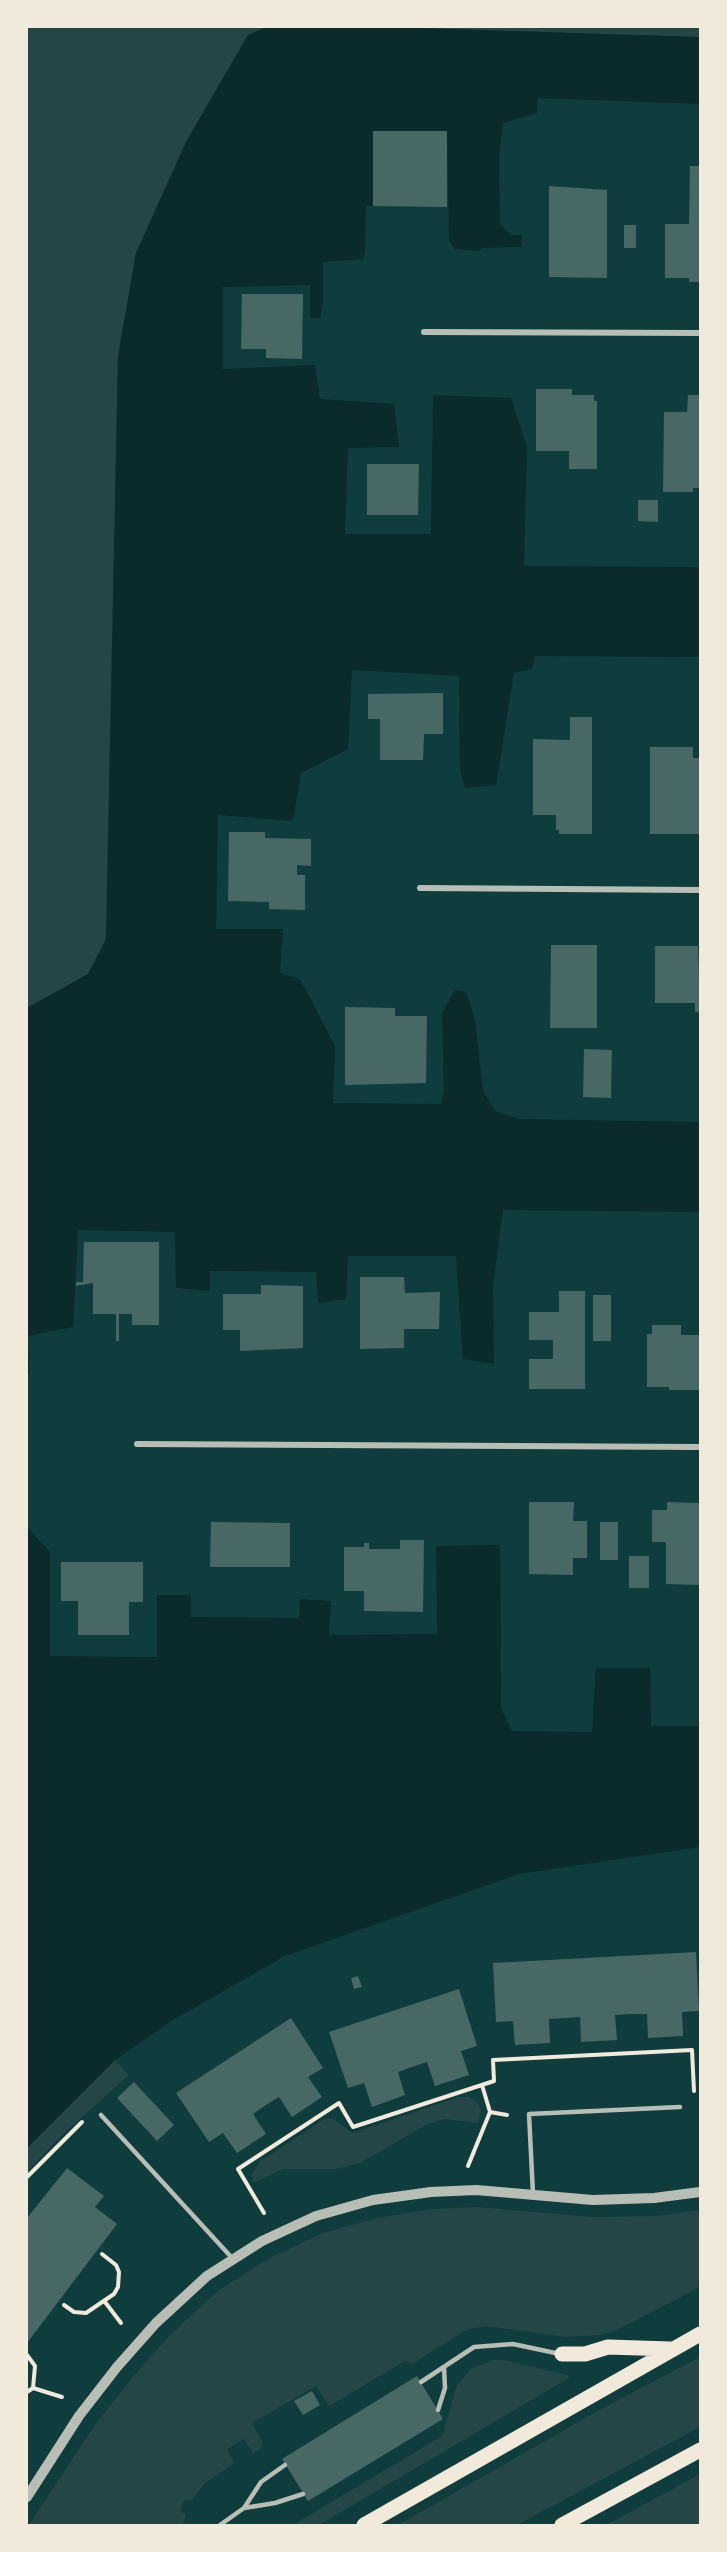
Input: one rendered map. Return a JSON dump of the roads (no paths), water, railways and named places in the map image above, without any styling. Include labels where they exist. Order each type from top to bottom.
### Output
[{"type":"main road","points":[[364,2525],[700,2334]]},
{"type":"main road","points":[[562,2354],[585,2354],[608,2347],[670,2349]]},
{"type":"main road","points":[[562,2525],[700,2450]]},
{"type":"street","points":[[424,332],[700,333]]},
{"type":"street","points":[[420,888],[700,890]]},
{"type":"street","points":[[137,1444],[700,1447]]},
{"type":"street","points":[[27,2497],[79,2416],[117,2367],[165,2315],[207,2276],[262,2241],[316,2216],[373,2200],[442,2191],[532,2194],[593,2200],[654,2198],[700,2192]]},
{"type":"lane","points":[[532,2194],[529,2114],[680,2107]]},
{"type":"lane","points":[[101,2115],[234,2259]]},
{"type":"lane","points":[[420,2382],[474,2347],[513,2344],[562,2354]]},
{"type":"lane","points":[[438,2410],[445,2388],[444,2367]]},
{"type":"lane","points":[[219,2525],[244,2508],[261,2482],[285,2465]]},
{"type":"lane","points":[[244,2508],[275,2503],[303,2494]]}]
